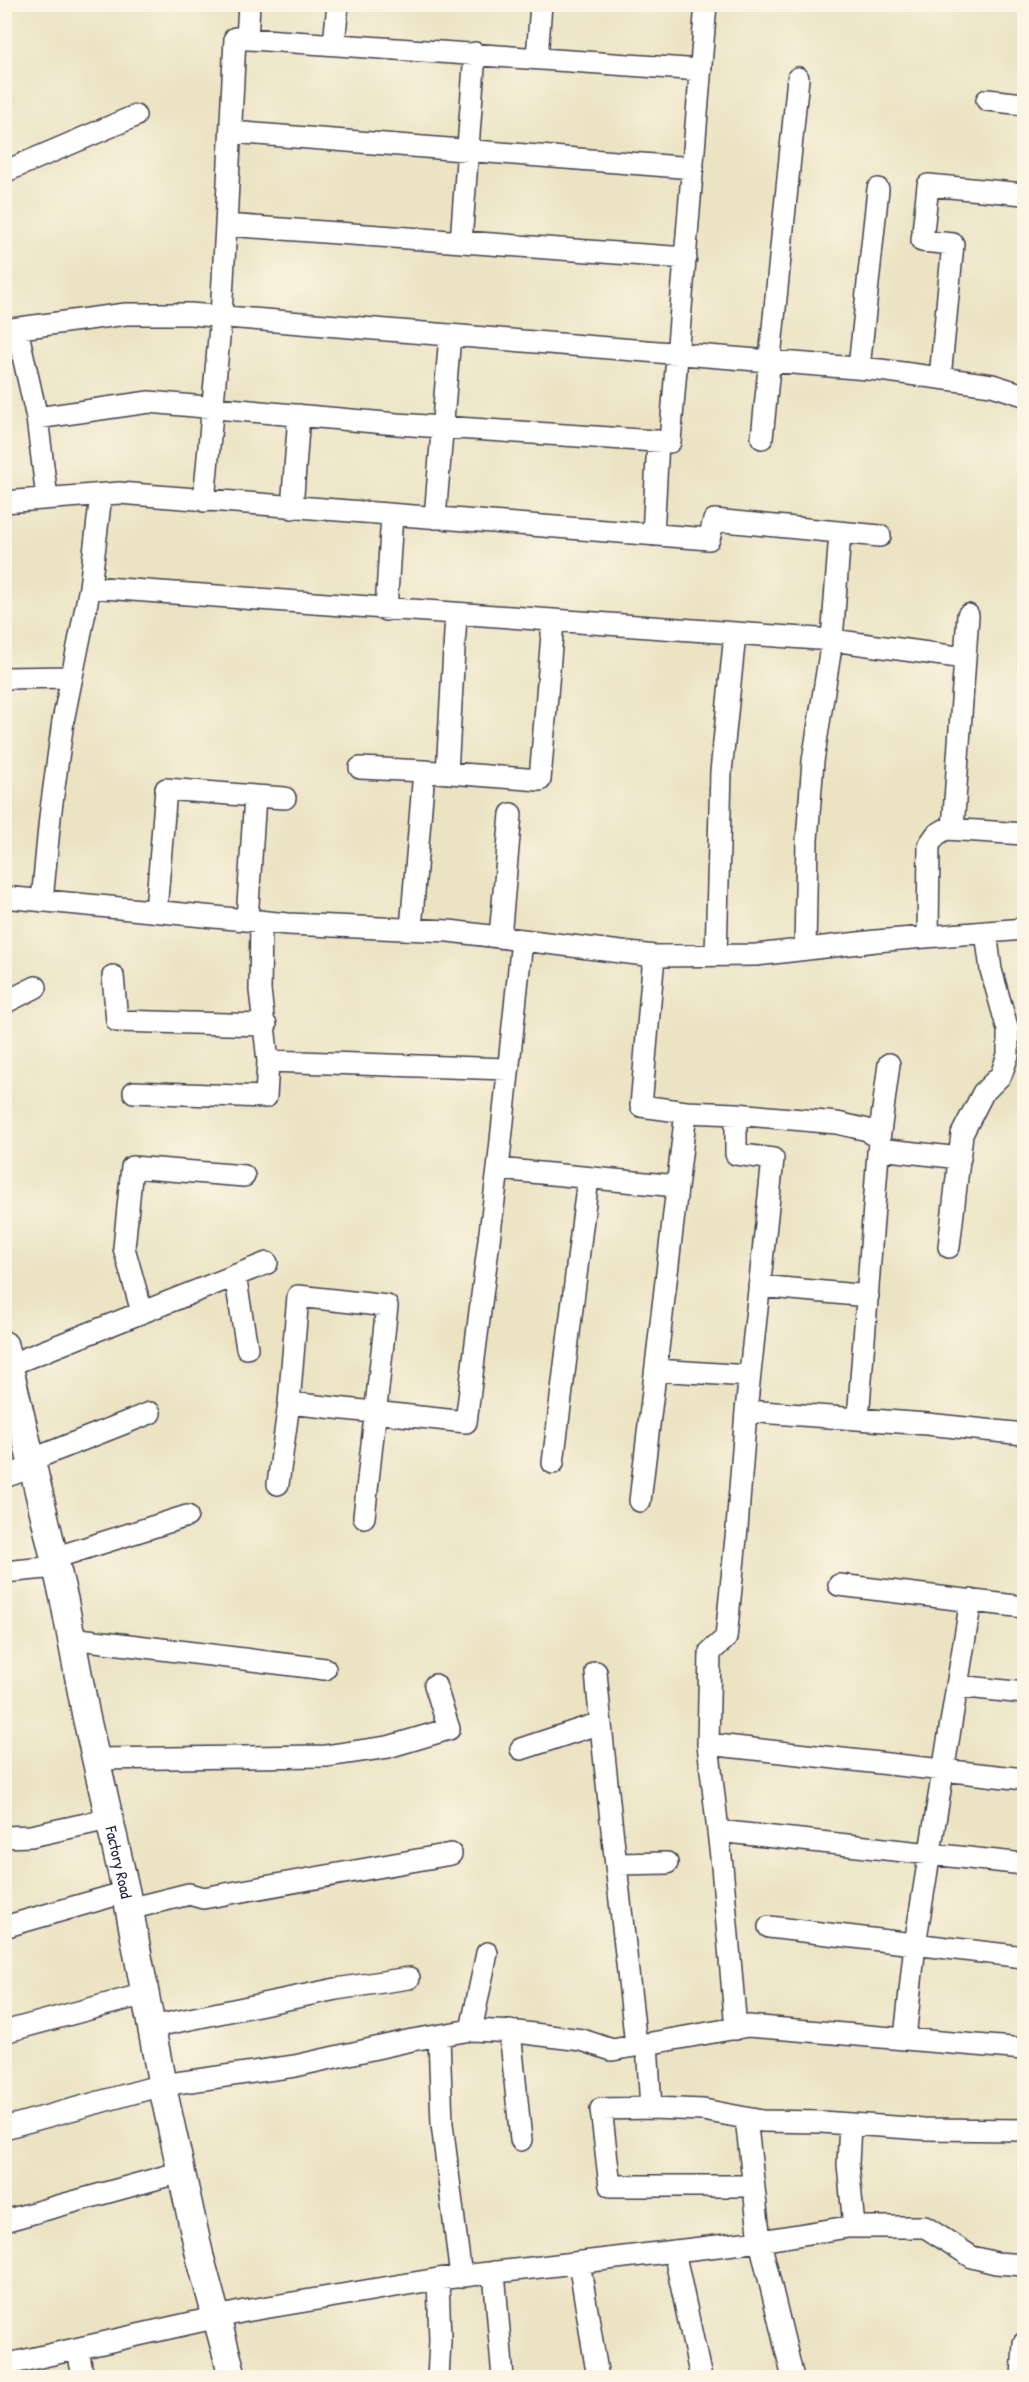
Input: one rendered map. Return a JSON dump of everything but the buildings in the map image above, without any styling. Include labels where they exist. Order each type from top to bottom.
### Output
[{"type":"main road","name":"Factory Road","points":[[7,1364],[55,1562],[95,1759],[127,1900],[162,2085],[200,2257],[233,2378]]},
{"type":"street","points":[[247,39],[249,4]]},
{"type":"street","points":[[334,44],[338,4]]},
{"type":"street","points":[[537,58],[541,4]]},
{"type":"street","points":[[37,418],[148,402],[443,427],[670,442],[706,4]]},
{"type":"street","points":[[204,501],[221,316],[235,38],[701,70]]},
{"type":"street","points":[[461,242],[475,53]]},
{"type":"street","points":[[762,438],[798,78]]},
{"type":"street","points":[[987,100],[1024,104]]},
{"type":"street","points":[[4,172],[135,116]]},
{"type":"street","points":[[231,132],[693,168]]},
{"type":"street","points":[[940,378],[953,244],[922,241],[928,185],[1024,194]]},
{"type":"street","points":[[859,368],[878,189]]},
{"type":"street","points":[[226,225],[686,258]]},
{"type":"street","points":[[47,498],[37,418],[11,329],[126,314],[221,316],[859,368],[992,385],[1024,395]]},
{"type":"street","points":[[435,518],[450,335]]},
{"type":"street","points":[[292,508],[298,415]]},
{"type":"street","points":[[653,535],[658,441]]},
{"type":"street","points":[[4,502],[119,493],[709,539],[714,520],[880,536]]},
{"type":"street","points":[[42,901],[63,721],[90,587],[101,495]]},
{"type":"street","points":[[386,610],[392,515]]},
{"type":"street","points":[[805,949],[808,817],[813,761],[832,640],[840,532]]},
{"type":"street","points":[[90,587],[553,622],[832,640],[965,658]]},
{"type":"street","points":[[447,773],[456,615]]},
{"type":"street","points":[[953,829],[968,615]]},
{"type":"street","points":[[360,768],[540,780],[553,622]]},
{"type":"street","points":[[716,955],[721,772],[735,634]]},
{"type":"street","points":[[5,678],[72,677]]},
{"type":"street","points":[[411,929],[424,771]]},
{"type":"street","points":[[156,911],[166,789],[285,798]]},
{"type":"street","points":[[134,1092],[266,1097],[268,1061],[266,1025],[254,921],[255,796]]},
{"type":"street","points":[[500,937],[511,814]]},
{"type":"street","points":[[928,937],[929,845],[936,835],[946,829],[1024,834]]},
{"type":"street","points":[[4,897],[254,921],[411,929],[500,937],[654,956],[756,955],[1024,929]]},
{"type":"street","points":[[949,1247],[962,1134],[983,1093],[1001,1075],[1008,1055],[1008,1030],[991,970],[986,932]]},
{"type":"street","points":[[289,1403],[466,1422],[498,1169],[522,940]]},
{"type":"street","points":[[654,956],[641,1106],[686,1112],[837,1122],[868,1130],[879,1145],[960,1158]]},
{"type":"street","points":[[113,976],[117,1020],[266,1025]]},
{"type":"street","points":[[4,1003],[36,987]]},
{"type":"street","points":[[268,1061],[508,1069]]},
{"type":"street","points":[[858,1419],[879,1145],[890,1064]]},
{"type":"street","points":[[640,1501],[686,1112]]},
{"type":"street","points":[[736,1114],[736,1154],[773,1159],[749,1376],[726,1638],[710,1652],[708,1744],[736,2029]]},
{"type":"street","points":[[142,1312],[124,1248],[132,1167],[244,1176]]},
{"type":"street","points":[[498,1169],[677,1186]]},
{"type":"street","points":[[553,1463],[588,1178]]},
{"type":"street","points":[[7,1364],[267,1263]]},
{"type":"street","points":[[235,1275],[247,1348]]},
{"type":"street","points":[[759,1286],[868,1296]]},
{"type":"street","points":[[278,1484],[289,1403],[298,1296],[387,1306],[364,1517]]},
{"type":"street","points":[[656,1370],[749,1376]]},
{"type":"street","points":[[746,1411],[1024,1434]]},
{"type":"street","points":[[4,1477],[150,1413]]},
{"type":"street","points":[[4,1572],[55,1562],[187,1516]]},
{"type":"street","points":[[839,1585],[1024,1607]]},
{"type":"street","points":[[905,2038],[915,1944],[971,1600]]},
{"type":"street","points":[[71,1638],[325,1669]]},
{"type":"street","points":[[596,1672],[604,1775],[651,2108]]},
{"type":"street","points":[[95,1759],[326,1756],[388,1747],[449,1729],[435,1685]]},
{"type":"street","points":[[958,1686],[1024,1693]]},
{"type":"street","points":[[520,1749],[600,1723]]},
{"type":"street","points":[[708,1744],[1024,1779]]},
{"type":"street","points":[[4,1837],[31,1836],[109,1820]]},
{"type":"street","points":[[718,1831],[1024,1864]]},
{"type":"street","points":[[4,1927],[127,1900],[189,1894],[203,1898],[451,1854]]},
{"type":"street","points":[[617,1864],[667,1863]]},
{"type":"street","points":[[769,1927],[1024,1957]]},
{"type":"street","points":[[471,2030],[487,1953]]},
{"type":"street","points":[[151,2027],[336,1989],[409,1978]]},
{"type":"street","points":[[4,2032],[145,1994]]},
{"type":"street","points":[[4,2128],[162,2085],[294,2066],[471,2030],[510,2031],[582,2040],[612,2050],[748,2026],[1024,2049]]},
{"type":"street","points":[[510,2031],[520,2140]]},
{"type":"street","points":[[439,2036],[442,2124],[461,2277]]},
{"type":"street","points":[[753,2186],[610,2186],[601,2109],[703,2110],[762,2121],[924,2129],[1024,2130]]},
{"type":"street","points":[[746,2118],[760,2241],[793,2378]]},
{"type":"street","points":[[850,2124],[848,2164],[854,2227]]},
{"type":"street","points":[[4,2221],[182,2172]]},
{"type":"street","points":[[4,2365],[245,2311],[438,2279],[760,2241],[804,2232],[854,2227],[924,2227],[972,2257],[996,2263],[1024,2265]]},
{"type":"street","points":[[674,2251],[700,2378]]},
{"type":"street","points":[[579,2262],[598,2378]]},
{"type":"street","points":[[494,2272],[503,2378]]},
{"type":"street","points":[[438,2279],[440,2341],[438,2378]]},
{"type":"street","points":[[1022,2378],[1024,2343]]},
{"type":"street","points":[[78,2349],[83,2378]]}]
